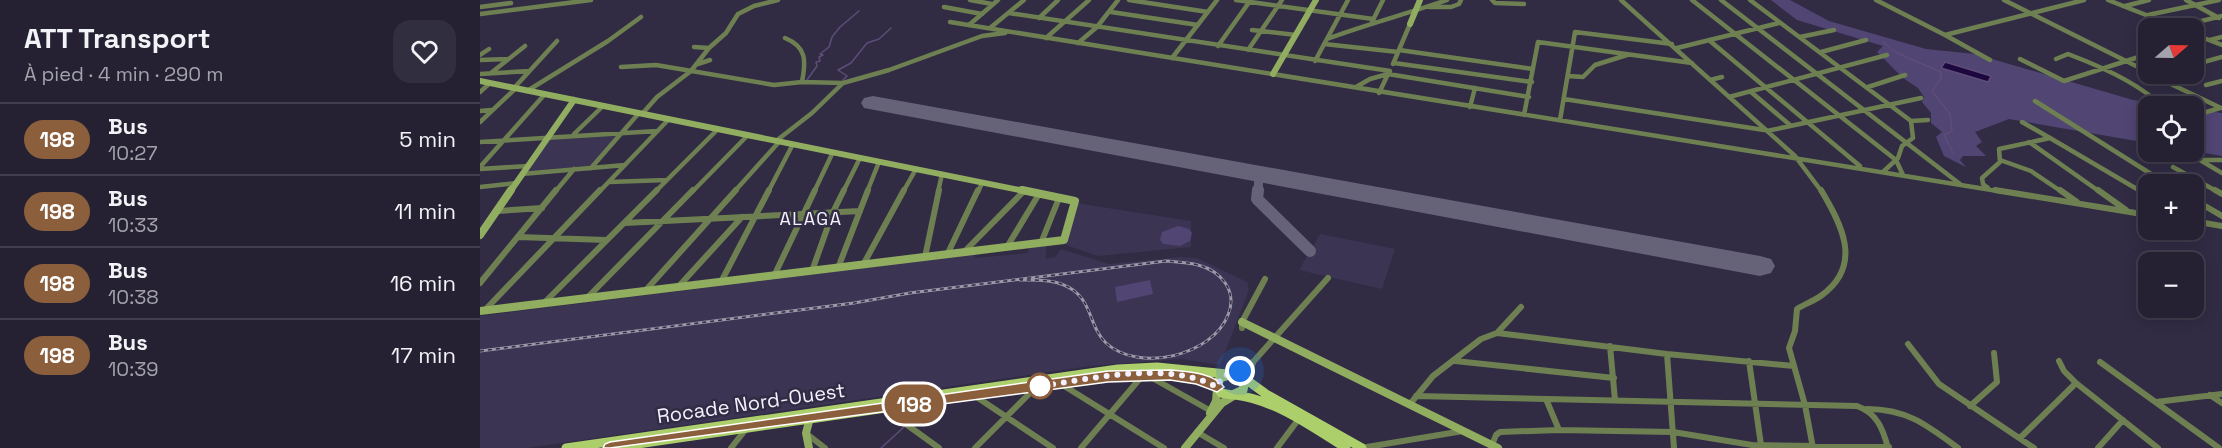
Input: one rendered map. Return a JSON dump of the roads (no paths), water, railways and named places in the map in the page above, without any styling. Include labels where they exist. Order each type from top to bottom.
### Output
[{"type":"main road","name":"Rocade Nord-Ouest","points":[[566,448],[810,416],[1118,369],[1157,367],[1229,374]]},
{"type":"main road","name":"Rocade Nord-Ouest","points":[[615,448],[746,429],[810,416],[884,409],[1094,378],[1144,374],[1191,377],[1217,388]]},
{"type":"main road","points":[[1346,448],[1257,399],[1235,394],[1226,395],[1217,388],[1218,380],[1229,374],[1245,380],[1362,448]]},
{"type":"main road","points":[[1235,394],[1243,390],[1245,380]]},
{"type":"street","points":[[480,14],[591,0]]},
{"type":"street","points":[[591,168],[657,97],[691,71],[726,33],[738,14],[754,6],[778,0]]},
{"type":"street","points":[[970,0],[992,4]]},
{"type":"street","points":[[969,25],[998,0]]},
{"type":"street","points":[[982,36],[1024,0]]},
{"type":"street","points":[[1039,18],[1058,0]]},
{"type":"street","points":[[1046,38],[1089,0]]},
{"type":"street","points":[[1078,43],[1111,12],[1118,0]]},
{"type":"street","points":[[1129,0],[1150,1],[1208,12]]},
{"type":"street","points":[[1178,7],[1184,0]]},
{"type":"street","points":[[1172,58],[1217,0]]},
{"type":"street","points":[[1236,0],[1373,20]]},
{"type":"street","points":[[1248,50],[1282,0]]},
{"type":"street","points":[[1273,74],[1316,0]]},
{"type":"street","points":[[1315,61],[1348,0]]},
{"type":"street","points":[[1373,20],[1383,0]]},
{"type":"street","points":[[1326,41],[1373,20],[1447,0]]},
{"type":"street","points":[[1420,6],[1451,7],[1459,4],[1461,0]]},
{"type":"street","points":[[1492,0],[1495,3],[1525,2],[1523,9]]},
{"type":"street","points":[[1621,0],[1795,156],[1813,177],[1844,240],[1846,260],[1836,281],[1820,298],[1797,309],[1796,332],[1789,348],[1805,405],[1812,446]]},
{"type":"street","points":[[1692,0],[1835,115],[1896,160],[1903,175]]},
{"type":"street","points":[[1721,0],[1962,184]]},
{"type":"street","points":[[1750,0],[1911,121],[1914,135],[1912,140],[1906,143],[1896,160],[1884,171]]},
{"type":"street","points":[[1875,0],[1990,60]]},
{"type":"street","points":[[2005,1],[2014,0]]},
{"type":"street","points":[[1945,35],[2084,0]]},
{"type":"street","points":[[2108,0],[2152,18]]},
{"type":"street","points":[[2124,6],[2149,0]]},
{"type":"street","points":[[2186,0],[2220,18]]},
{"type":"street","points":[[2147,16],[2219,0]]},
{"type":"street","points":[[1218,46],[1250,1]]},
{"type":"street","points":[[2005,1],[2078,34],[2138,67]]},
{"type":"street","points":[[481,3],[511,3]]},
{"type":"street","points":[[1379,93],[1420,6]]},
{"type":"street","points":[[944,8],[982,14]]},
{"type":"street","points":[[1111,12],[1198,25]]},
{"type":"street","points":[[1009,14],[1284,55],[1529,97]]},
{"type":"street","points":[[527,91],[608,41],[641,16]]},
{"type":"street","points":[[2204,22],[2220,18]]},
{"type":"street","points":[[950,22],[1356,87],[1379,93],[1795,156],[2138,214]]},
{"type":"street","points":[[1560,120],[1575,32],[1675,46],[1779,23]]},
{"type":"street","points":[[1252,30],[1296,35]]},
{"type":"street","points":[[1800,37],[1834,30]]},
{"type":"street","points":[[621,67],[656,66],[763,84],[843,83],[889,70],[982,36],[1011,32]]},
{"type":"street","points":[[2204,40],[2222,37]]},
{"type":"street","points":[[785,38],[798,45],[802,51],[805,68],[802,82]]},
{"type":"street","points":[[2204,38],[2222,45]]},
{"type":"street","points":[[1710,40],[1862,168]]},
{"type":"street","points":[[1821,52],[1866,40]]},
{"type":"street","points":[[480,122],[515,88],[557,41]]},
{"type":"street","points":[[1326,41],[1533,69]]},
{"type":"street","points":[[1524,115],[1538,42],[1693,64]]},
{"type":"street","points":[[490,74],[525,46]]},
{"type":"street","points":[[694,48],[710,48]]},
{"type":"street","points":[[480,55],[489,49]]},
{"type":"street","points":[[2056,58],[2068,54],[2074,55],[2120,77],[2152,96]]},
{"type":"street","points":[[1568,76],[1583,77],[1595,65],[1629,55]]},
{"type":"street","points":[[1729,97],[1887,55]]},
{"type":"street","points":[[2020,59],[2064,81],[2138,57]]},
{"type":"street","points":[[2204,62],[2222,57]]},
{"type":"street","points":[[480,60],[509,59]]},
{"type":"street","points":[[696,65],[710,60]]},
{"type":"street","points":[[1394,63],[1532,82]]},
{"type":"street","points":[[480,74],[530,71]]},
{"type":"street","points":[[480,92],[486,82],[497,73]]},
{"type":"street","points":[[1356,87],[1370,79],[1389,73]]},
{"type":"street","points":[[1868,87],[1905,75]]},
{"type":"street","points":[[1710,80],[1722,77]]},
{"type":"street","points":[[2206,85],[2222,81]]},
{"type":"street","points":[[482,311],[1064,240],[1075,201],[486,82]]},
{"type":"street","points":[[645,291],[778,141],[843,83]]},
{"type":"street","points":[[2171,84],[2222,108]]},
{"type":"street","points":[[1470,107],[1475,88]]},
{"type":"street","points":[[1750,92],[1790,125]]},
{"type":"street","points":[[480,168],[545,94]]},
{"type":"street","points":[[1564,99],[1766,131],[1921,98]]},
{"type":"street","points":[[480,235],[574,100]]},
{"type":"street","points":[[2035,101],[2151,174]]},
{"type":"street","points":[[573,135],[603,106]]},
{"type":"street","points":[[2204,113],[2222,108]]},
{"type":"street","points":[[480,111],[493,110]]},
{"type":"street","points":[[482,311],[669,119]]},
{"type":"street","points":[[1911,121],[1928,120]]},
{"type":"street","points":[[2022,122],[2138,189]]},
{"type":"street","points":[[543,304],[718,129]]},
{"type":"street","points":[[480,142],[657,131]]},
{"type":"street","points":[[587,298],[748,135]]},
{"type":"street","points":[[2000,160],[1999,150],[2050,138]]},
{"type":"street","points":[[2029,142],[2127,212]]},
{"type":"street","points":[[721,282],[793,144]]},
{"type":"street","points":[[774,276],[833,152]]},
{"type":"street","points":[[812,271],[833,212],[860,158]]},
{"type":"street","points":[[1989,190],[1983,184],[1982,178],[2000,160]]},
{"type":"street","points":[[2000,160],[2031,171],[2078,203]]},
{"type":"street","points":[[2222,160],[2200,160],[2222,173]]},
{"type":"street","points":[[838,268],[879,162]]},
{"type":"street","points":[[522,174],[626,165]]},
{"type":"street","points":[[480,168],[528,166]]},
{"type":"street","points":[[2173,167],[2222,194]]},
{"type":"street","points":[[480,283],[574,169]]},
{"type":"street","points":[[863,265],[916,169]]},
{"type":"street","points":[[925,257],[942,174]]},
{"type":"street","points":[[609,182],[667,180]]},
{"type":"street","points":[[481,188],[516,183]]},
{"type":"street","points":[[947,255],[982,183]]},
{"type":"street","points":[[964,252],[1024,191]]},
{"type":"street","points":[[1007,247],[1040,194]]},
{"type":"street","points":[[1041,243],[1059,198]]},
{"type":"street","points":[[2204,205],[2222,216]]},
{"type":"street","points":[[497,211],[542,208]]},
{"type":"street","points":[[624,223],[860,211]]},
{"type":"street","points":[[678,287],[742,217]]},
{"type":"street","points":[[2204,223],[2222,226]]},
{"type":"street","points":[[518,237],[606,240]]},
{"type":"street","points":[[1245,380],[1254,361],[1328,278]]},
{"type":"street","points":[[1265,279],[1242,325],[1274,338],[1495,447],[1496,435],[1500,432],[1559,430],[1673,432],[1761,444],[1889,448],[1880,423],[1867,409]]},
{"type":"street","points":[[1410,404],[1433,376],[1481,339],[1497,333],[1521,307]]},
{"type":"street","points":[[1497,333],[1667,354],[1794,366]]},
{"type":"street","points":[[1908,344],[1920,357],[1933,379],[2034,448]]},
{"type":"street","points":[[1610,346],[1615,400]]},
{"type":"street","points":[[1970,406],[1997,382],[1994,353]]},
{"type":"street","points":[[1667,354],[1674,448]]},
{"type":"street","points":[[1229,374],[1254,361]]},
{"type":"street","points":[[1455,361],[1614,378]]},
{"type":"street","points":[[1749,361],[1761,444]]},
{"type":"street","points":[[2059,361],[2064,371],[2076,383],[2158,448]]},
{"type":"street","points":[[2100,362],[2219,448]]},
{"type":"street","points":[[1081,448],[1144,374],[1211,411]]},
{"type":"street","points":[[1060,383],[1164,448]]},
{"type":"street","points":[[2020,438],[2076,383]]},
{"type":"street","points":[[975,448],[1036,387]]},
{"type":"street","points":[[1206,421],[1216,401],[1217,388]]},
{"type":"street","points":[[1185,448],[1225,400],[1235,394]]},
{"type":"street","points":[[2156,402],[2222,394]]},
{"type":"street","points":[[2210,395],[2222,404]]},
{"type":"street","points":[[975,396],[1053,448]]},
{"type":"street","points":[[1416,396],[1857,406],[1867,409],[1890,409],[1908,414],[1959,448]]},
{"type":"street","points":[[1546,399],[1559,430]]},
{"type":"street","points":[[884,409],[939,448]]},
{"type":"street","points":[[809,448],[806,433],[810,416]]},
{"type":"street","points":[[1276,448],[1298,420]]},
{"type":"street","points":[[2098,448],[2122,420]]},
{"type":"street","points":[[731,448],[746,429]]},
{"type":"street","points":[[1362,448],[1464,431]]},
{"type":"street","points":[[1197,432],[1224,448]]},
{"type":"street","points":[[806,433],[825,448]]},
{"type":"street","points":[[669,448],[676,439]]},
{"type":"waterway","points":[[807,80],[817,66],[816,62],[820,61],[819,57],[823,55],[820,54],[829,47],[832,37],[859,11]]},
{"type":"waterway","points":[[843,80],[847,76],[838,70],[851,63],[867,43],[879,39],[891,28]]},
{"type":"waterway","points":[[1883,42],[1897,53],[1941,72],[1941,78],[1932,91],[1950,114],[1952,131],[1944,135],[1953,153]]},
{"type":"waterway","points":[[912,421],[921,408]]},
{"type":"waterway","points":[[881,448],[904,427]]},
{"type":"railway","points":[[480,351],[854,303],[910,293],[1166,261],[1194,264],[1214,272],[1229,290],[1231,306],[1220,329],[1207,341],[1191,350],[1173,356],[1137,357],[1120,352],[1106,343],[1084,302],[1067,286],[1041,280],[1020,280]]},
{"type":"district","name":"ALAGA","points":[[811,219]]}]
